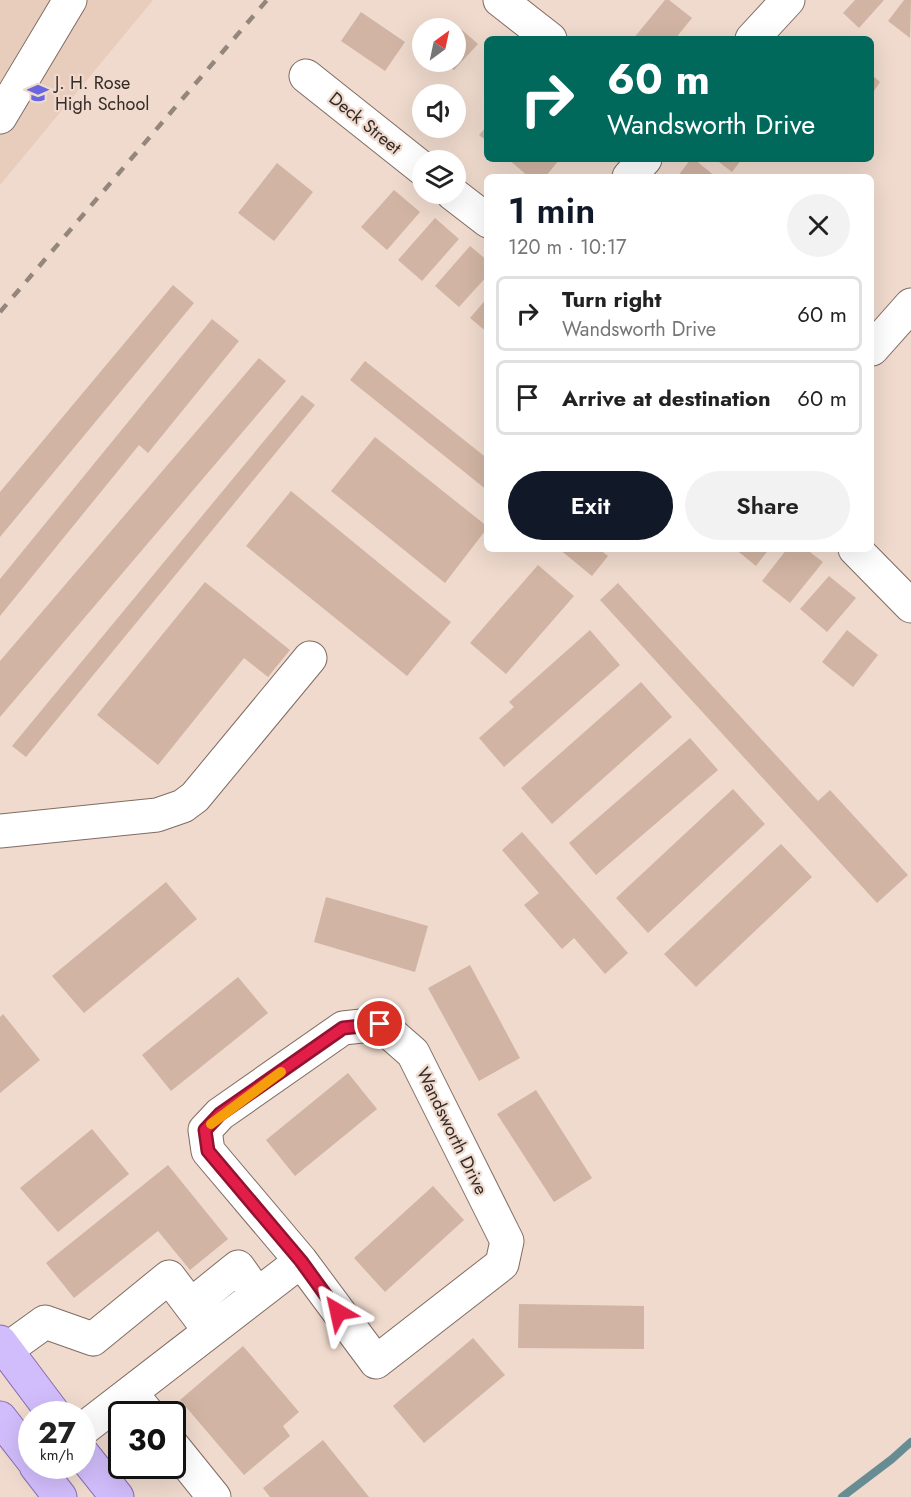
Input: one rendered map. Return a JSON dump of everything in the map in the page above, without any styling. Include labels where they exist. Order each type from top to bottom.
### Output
[{"type":"main road","points":[[3,1346],[44,1401]]},
{"type":"main road","points":[[0,1418],[18,1441]]},
{"type":"main road","points":[[96,1471],[117,1497]]},
{"type":"main road","points":[[46,1479],[60,1497]]},
{"type":"street","points":[[0,117],[70,0]]},
{"type":"street","points":[[500,0],[546,36]]},
{"type":"street","points":[[755,36],[788,0]]},
{"type":"street","name":"Deck Street","points":[[306,76],[412,161]]},
{"type":"street","points":[[632,174],[642,162]]},
{"type":"street","points":[[466,204],[484,218]]},
{"type":"street","points":[[874,347],[911,305]]},
{"type":"street","points":[[858,552],[911,606]]},
{"type":"street","points":[[0,831],[157,815],[183,806],[195,797],[310,658]]},
{"type":"street","name":"Wandsworth Drive","points":[[380,1024],[413,1053],[507,1241],[502,1264],[376,1362],[301,1261],[208,1151],[205,1130],[220,1114],[343,1028],[380,1024]]},
{"type":"street","points":[[142,1401],[210,1331],[301,1261]]},
{"type":"street","points":[[191,1305],[238,1267],[257,1294]]},
{"type":"street","points":[[3,1346],[45,1322],[93,1339],[169,1277],[210,1331]]},
{"type":"street","points":[[186,1462],[214,1497]]},
{"type":"shaded area","name":"J. H. Rose High School","points":[[0,0],[153,0],[0,185]]},
{"type":"building","points":[[665,0],[669,0],[692,18],[677,36],[635,36]]},
{"type":"building","points":[[855,0],[884,0],[859,28],[843,13]]},
{"type":"building","points":[[904,0],[911,0],[910,38],[888,21]]},
{"type":"building","points":[[361,12],[405,42],[385,71],[341,41]]},
{"type":"building","points":[[466,33],[478,44],[466,57]]},
{"type":"building","points":[[874,77],[880,82],[874,91]]},
{"type":"building","points":[[484,129],[484,139],[479,135]]},
{"type":"building","points":[[512,162],[558,162],[548,174],[526,174]]},
{"type":"building","points":[[689,162],[698,162],[712,174],[679,174]]},
{"type":"building","points":[[719,162],[740,162],[732,172]]},
{"type":"building","points":[[277,163],[313,192],[274,241],[238,213]]},
{"type":"building","points":[[394,190],[420,212],[387,250],[361,227]]},
{"type":"building","points":[[435,218],[459,239],[422,281],[398,260]]},
{"type":"building","points":[[470,246],[484,258],[484,279],[459,307],[435,286]]},
{"type":"building","points":[[173,285],[194,303],[0,537],[0,492]]},
{"type":"building","points":[[484,302],[484,330],[470,318]]},
{"type":"building","points":[[212,319],[239,341],[148,453],[139,445],[0,616],[0,579]]},
{"type":"building","points":[[259,358],[286,381],[0,717],[0,661]]},
{"type":"building","points":[[365,361],[484,456],[484,488],[350,380]]},
{"type":"building","points":[[302,395],[315,405],[26,757],[12,746]]},
{"type":"building","points":[[375,437],[484,524],[484,532],[445,583],[331,491]]},
{"type":"building","points":[[291,491],[451,622],[407,676],[246,546]]},
{"type":"building","points":[[563,552],[603,552],[608,556],[592,576]]},
{"type":"building","points":[[739,552],[767,552],[756,566]]},
{"type":"building","points":[[785,552],[810,552],[823,562],[790,603],[762,581]]},
{"type":"building","points":[[538,565],[574,596],[506,674],[470,643]]},
{"type":"building","points":[[829,576],[856,598],[827,632],[800,609]]},
{"type":"building","points":[[205,582],[290,650],[268,677],[244,658],[158,765],[97,715]]},
{"type":"building","points":[[618,583],[818,801],[830,790],[908,875],[877,903],[600,600]]},
{"type":"building","points":[[590,630],[620,665],[504,767],[479,738],[514,707],[509,702]]},
{"type":"building","points":[[847,630],[878,655],[853,687],[822,662]]},
{"type":"building","points":[[641,682],[672,717],[552,824],[521,788]]},
{"type":"building","points":[[690,738],[718,770],[596,875],[569,843]]},
{"type":"building","points":[[733,789],[765,824],[648,933],[616,898]]},
{"type":"building","points":[[522,832],[628,953],[605,974],[574,938],[562,949],[524,905],[539,893],[502,850]]},
{"type":"building","points":[[781,844],[812,877],[696,987],[664,954]]},
{"type":"building","points":[[166,882],[197,919],[84,1013],[52,976]]},
{"type":"building","points":[[326,897],[428,926],[415,972],[314,942]]},
{"type":"building","points":[[470,965],[520,1058],[479,1081],[428,988]]},
{"type":"building","points":[[238,977],[268,1013],[171,1091],[142,1055]]},
{"type":"building","points":[[3,1014],[40,1060],[0,1093],[0,1017]]},
{"type":"building","points":[[348,1073],[377,1109],[295,1176],[266,1140]]},
{"type":"building","points":[[536,1090],[592,1178],[554,1202],[497,1114]]},
{"type":"building","points":[[92,1129],[129,1174],[58,1232],[20,1188]]},
{"type":"building","points":[[168,1165],[228,1239],[190,1270],[158,1231],[74,1298],[46,1263]]},
{"type":"building","points":[[433,1186],[464,1220],[385,1292],[354,1258]]},
{"type":"building","points":[[519,1304],[644,1306],[644,1349],[518,1348]]},
{"type":"building","points":[[473,1338],[505,1375],[424,1443],[393,1406]]},
{"type":"building","points":[[243,1346],[299,1412],[283,1426],[290,1436],[244,1475],[186,1407],[186,1401],[180,1400]]},
{"type":"building","points":[[323,1440],[369,1497],[270,1497],[263,1488]]},
{"type":"waterway","points":[[842,1497],[911,1442]]},
{"type":"railway","points":[[0,312],[267,0]]},
{"type":"slow traffic","points":[[211,1124],[220,1114],[281,1072]]},
{"type":"place","name":"J. H. Rose High School","points":[[38,93]]},
{"type":"route","points":[[338,1312],[301,1261],[208,1151],[205,1130],[220,1114],[343,1028],[380,1024]]}]
